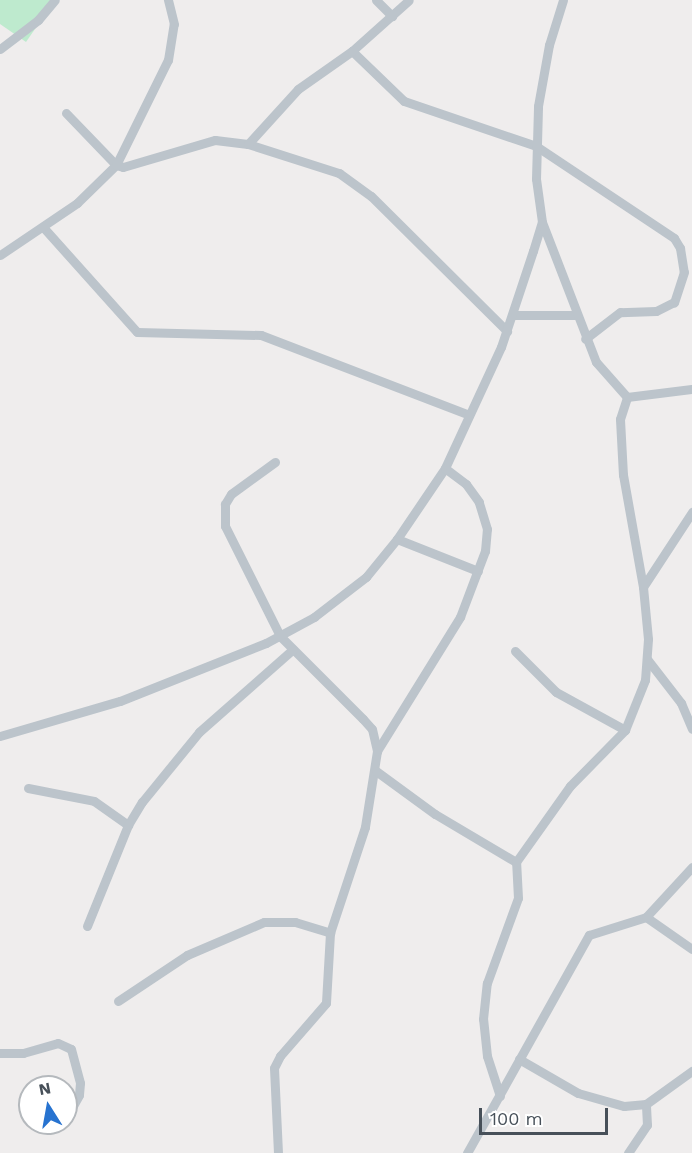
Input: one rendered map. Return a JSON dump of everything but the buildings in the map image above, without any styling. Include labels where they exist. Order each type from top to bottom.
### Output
[{"type":"street","points":[[0,49],[38,20],[55,0]]},
{"type":"street","points":[[0,255],[43,227],[89,192],[116,165],[168,60],[174,24],[168,0]]},
{"type":"street","points":[[376,0],[392,16]]},
{"type":"street","points":[[248,144],[298,89],[352,51],[409,0]]},
{"type":"street","points":[[555,0],[559,11]]},
{"type":"street","points":[[563,0],[542,76],[536,146],[536,179],[542,222],[585,339],[596,362],[627,397]]},
{"type":"street","points":[[352,51],[404,101],[418,109],[536,146],[660,228],[681,248],[684,272],[674,302],[656,311],[620,312],[585,339]]},
{"type":"street","points":[[66,113],[116,165],[129,167],[202,142],[248,144],[327,167],[352,180],[507,331]]},
{"type":"street","points":[[0,736],[184,679],[280,636],[314,616],[366,577],[397,539],[446,468],[507,331],[542,222]]},
{"type":"street","points":[[43,227],[137,332],[261,335],[469,415]]},
{"type":"street","points":[[513,315],[576,315]]},
{"type":"street","points":[[627,397],[692,389]]},
{"type":"street","points":[[500,1096],[487,1056],[483,1019],[487,983],[518,897],[516,862],[570,786],[625,730],[645,680],[647,659],[643,587],[623,475],[620,419],[627,397]]},
{"type":"street","points":[[275,462],[231,494],[223,515],[280,636],[367,724],[377,751],[376,771],[365,827],[330,933],[326,1003],[280,1056],[272,1077],[278,1153]]},
{"type":"street","points":[[377,751],[460,617],[478,571],[487,537],[482,510],[474,492],[446,468]]},
{"type":"street","points":[[643,587],[692,512]]},
{"type":"street","points":[[397,539],[478,571]]},
{"type":"street","points":[[87,926],[128,825],[199,732],[293,649]]},
{"type":"street","points":[[515,651],[556,692],[625,730]]},
{"type":"street","points":[[647,659],[681,703],[692,729]]},
{"type":"street","points":[[376,771],[435,814],[516,862]]},
{"type":"street","points":[[28,788],[94,801],[128,825]]},
{"type":"street","points":[[467,1153],[589,935],[646,917],[692,867]]},
{"type":"street","points":[[646,917],[692,949]]},
{"type":"street","points":[[118,1001],[187,955],[264,922],[295,922],[330,933]]},
{"type":"street","points":[[0,1053],[23,1053],[58,1044],[71,1049],[78,1075]]},
{"type":"street","points":[[519,1059],[562,1085],[601,1102],[624,1106],[646,1104],[692,1071]]},
{"type":"street","points":[[78,1075],[80,1083],[78,1097]]},
{"type":"street","points":[[628,1153],[647,1125],[646,1104]]},
{"type":"green space","points":[[0,0],[55,0],[26,42],[0,24]]}]
